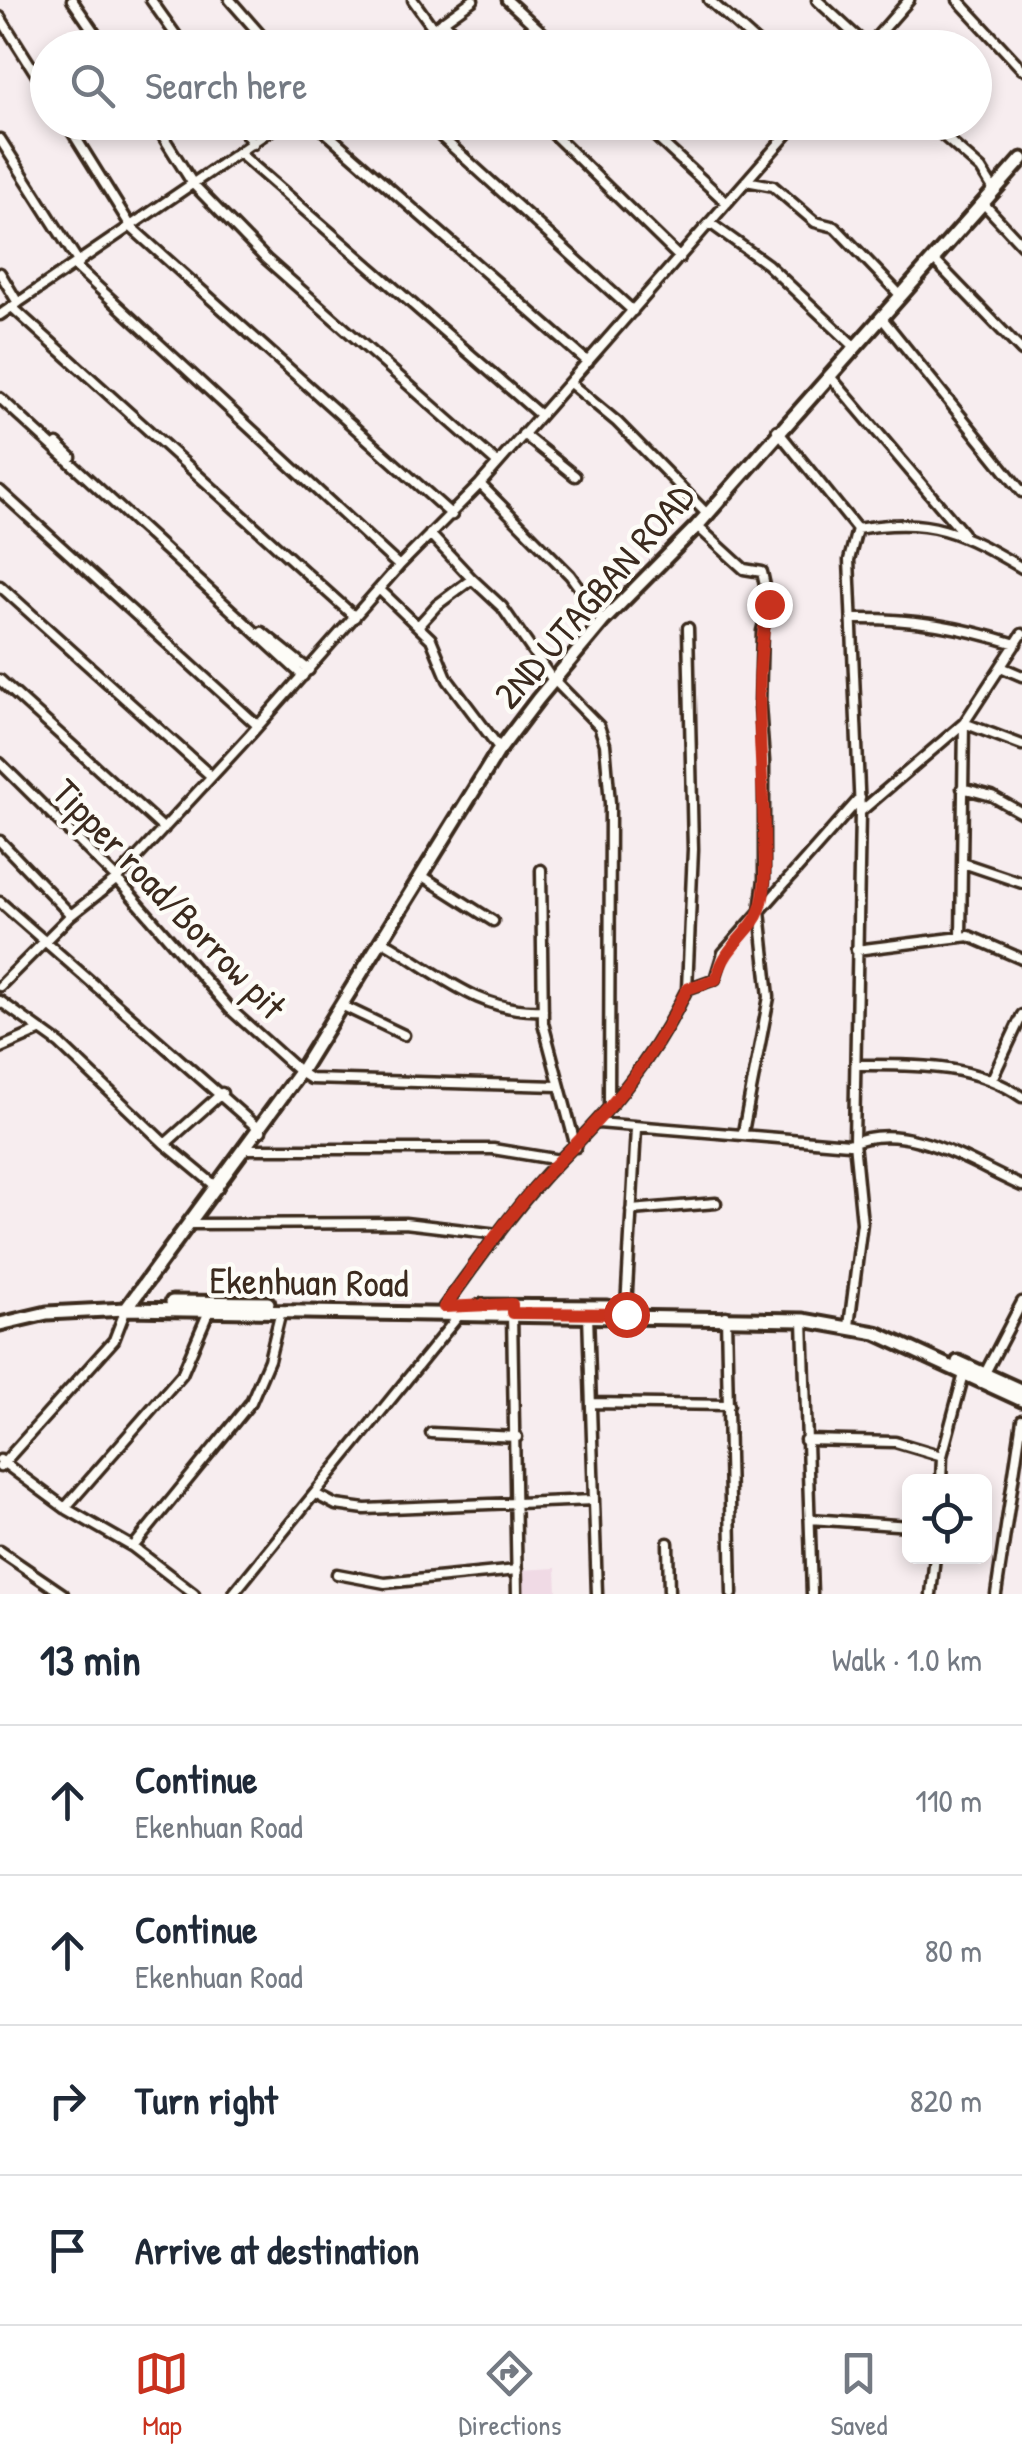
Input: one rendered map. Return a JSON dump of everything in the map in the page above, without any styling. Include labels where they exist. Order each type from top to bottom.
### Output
[{"type":"main road","name":"2ND UTAGBAN ROAD","points":[[127,1306],[218,1188],[300,1072],[500,750],[603,621],[707,514],[1021,161]]},
{"type":"main road","name":"Ekenhuan Road","points":[[0,1321],[46,1308],[127,1306],[444,1307],[850,1323]]},
{"type":"main road","name":"Ekenhuan Road","points":[[127,1306],[209,1311],[460,1314],[512,1309],[626,1308],[850,1323],[888,1331],[1021,1394]]},
{"type":"street","points":[[72,0],[92,30]]},
{"type":"street","points":[[152,0],[173,30]]},
{"type":"street","points":[[230,0],[256,30]]},
{"type":"street","points":[[413,0],[433,28]]},
{"type":"street","points":[[430,30],[473,0]]},
{"type":"street","points":[[508,0],[540,30]]},
{"type":"street","points":[[708,0],[742,30]]},
{"type":"street","points":[[818,0],[850,30]]},
{"type":"street","points":[[883,30],[909,0]]},
{"type":"street","points":[[958,0],[986,30]]},
{"type":"street","points":[[0,17],[30,64]]},
{"type":"street","points":[[443,21],[452,30]]},
{"type":"street","points":[[992,37],[1022,69]]},
{"type":"street","points":[[0,140],[76,265],[399,566]]},
{"type":"street","points":[[77,140],[132,228],[452,515]]},
{"type":"street","points":[[165,140],[193,184],[266,259],[496,462]]},
{"type":"street","points":[[249,140],[252,144]]},
{"type":"street","points":[[0,316],[258,140]]},
{"type":"street","points":[[335,140],[588,362]]},
{"type":"street","points":[[445,140],[633,311]]},
{"type":"street","points":[[559,140],[680,258]]},
{"type":"street","points":[[660,140],[727,202]]},
{"type":"street","points":[[0,986],[164,829],[399,566],[480,484],[782,140]]},
{"type":"street","points":[[948,140],[981,169],[994,190]]},
{"type":"street","points":[[238,153],[540,416]]},
{"type":"street","points":[[746,181],[773,186],[815,222],[835,228],[900,296]]},
{"type":"street","points":[[983,203],[1022,245]]},
{"type":"street","points":[[710,223],[767,264],[854,346]]},
{"type":"street","points":[[933,259],[1022,351]]},
{"type":"street","points":[[0,273],[15,305],[355,617]]},
{"type":"street","points":[[882,317],[1022,492]]},
{"type":"street","points":[[828,375],[963,533]]},
{"type":"street","points":[[570,383],[617,422],[707,514]]},
{"type":"street","points":[[0,398],[306,673]]},
{"type":"street","points":[[778,430],[857,529]]},
{"type":"street","points":[[522,434],[575,476]]},
{"type":"street","points":[[58,444],[306,673]]},
{"type":"street","points":[[480,484],[570,575],[603,621]]},
{"type":"street","points":[[4,495],[257,725]]},
{"type":"street","points":[[857,529],[883,524],[942,527],[963,533],[1022,568]]},
{"type":"street","points":[[696,526],[744,569],[762,572],[769,604],[762,631],[760,706],[764,761],[764,879],[760,911],[768,997],[742,1132]]},
{"type":"street","points":[[850,1323],[862,1223],[854,1142],[860,798],[854,619],[848,560],[857,529]]},
{"type":"street","points":[[430,534],[502,607],[555,682],[599,726],[605,744],[610,803],[609,1108]]},
{"type":"street","points":[[418,626],[436,605],[472,579]]},
{"type":"street","points":[[0,586],[211,776]]},
{"type":"street","points":[[380,590],[437,648],[448,680],[500,750]]},
{"type":"street","points":[[854,619],[907,618],[957,626],[1016,644]]},
{"type":"street","points":[[444,1307],[498,1234],[560,1160],[598,1123],[661,1043],[687,989],[692,849],[688,628]]},
{"type":"street","points":[[860,812],[964,723],[1022,634]]},
{"type":"street","points":[[1001,667],[1022,676]]},
{"type":"street","points":[[0,680],[164,829]]},
{"type":"street","points":[[964,723],[1022,745]]},
{"type":"street","points":[[961,937],[964,723]]},
{"type":"street","name":"Tipper road/Borrow pit","points":[[0,763],[116,879],[230,1009],[300,1072]]},
{"type":"street","points":[[962,788],[992,796],[1022,813]]},
{"type":"street","points":[[687,989],[716,979],[723,953],[860,798]]},
{"type":"street","points":[[0,841],[71,915]]},
{"type":"street","points":[[963,863],[1022,882]]},
{"type":"street","points":[[541,870],[543,1010],[558,1086],[576,1147]]},
{"type":"street","points":[[424,877],[494,921]]},
{"type":"street","points":[[0,902],[44,944],[222,1093],[260,1131]]},
{"type":"street","points":[[856,950],[961,937],[1022,959]]},
{"type":"street","points":[[383,941],[488,1004],[520,1012],[543,1010]]},
{"type":"street","points":[[0,1000],[60,1044],[165,1144],[218,1188]]},
{"type":"street","points":[[341,1005],[404,1035]]},
{"type":"street","points":[[992,1079],[1022,1015]]},
{"type":"street","points":[[0,1048],[39,1031]]},
{"type":"street","points":[[858,1064],[949,1068],[992,1079],[1022,1097]]},
{"type":"street","points":[[300,1072],[311,1079],[558,1086]]},
{"type":"street","points":[[165,1144],[222,1093]]},
{"type":"street","points":[[598,1123],[636,1129],[742,1132],[854,1142],[874,1136],[945,1148],[1022,1186]]},
{"type":"street","points":[[626,1308],[636,1129]]},
{"type":"street","points":[[244,1149],[493,1149],[560,1160]]},
{"type":"street","points":[[630,1210],[716,1203]]},
{"type":"street","points":[[191,1224],[405,1224],[498,1234]]},
{"type":"street","points":[[982,1377],[1022,1302]]},
{"type":"street","points":[[127,1306],[114,1340],[1,1464],[64,1508],[133,1547],[194,1594]]},
{"type":"street","points":[[512,1309],[517,1594]]},
{"type":"street","points":[[64,1508],[182,1374],[209,1311]]},
{"type":"street","points":[[133,1547],[251,1402],[269,1360],[281,1311]]},
{"type":"street","points":[[233,1594],[460,1314]]},
{"type":"street","points":[[588,1314],[597,1594]]},
{"type":"street","points":[[726,1316],[732,1594]]},
{"type":"street","points":[[803,1320],[812,1594]]},
{"type":"street","points":[[941,1474],[942,1456],[965,1369]]},
{"type":"street","points":[[591,1403],[729,1405]]},
{"type":"street","points":[[996,1594],[1022,1420]]},
{"type":"street","points":[[431,1433],[516,1437]]},
{"type":"street","points":[[805,1440],[896,1442],[942,1456]]},
{"type":"street","points":[[316,1494],[336,1505],[366,1509],[594,1500]]},
{"type":"street","points":[[810,1520],[902,1526]]},
{"type":"street","points":[[668,1543],[669,1594]]},
{"type":"street","points":[[0,1551],[63,1594]]},
{"type":"street","points":[[931,1594],[934,1564]]},
{"type":"street","points":[[337,1574],[385,1583],[516,1570]]},
{"type":"shaded area","points":[[556,1568],[557,1594],[521,1594],[520,1570]]},
{"type":"route","points":[[626,1314],[512,1313],[512,1304],[444,1307],[498,1234],[560,1160],[598,1123],[661,1043],[687,989],[716,979],[723,953],[760,911],[764,879],[762,631],[769,604]]}]
